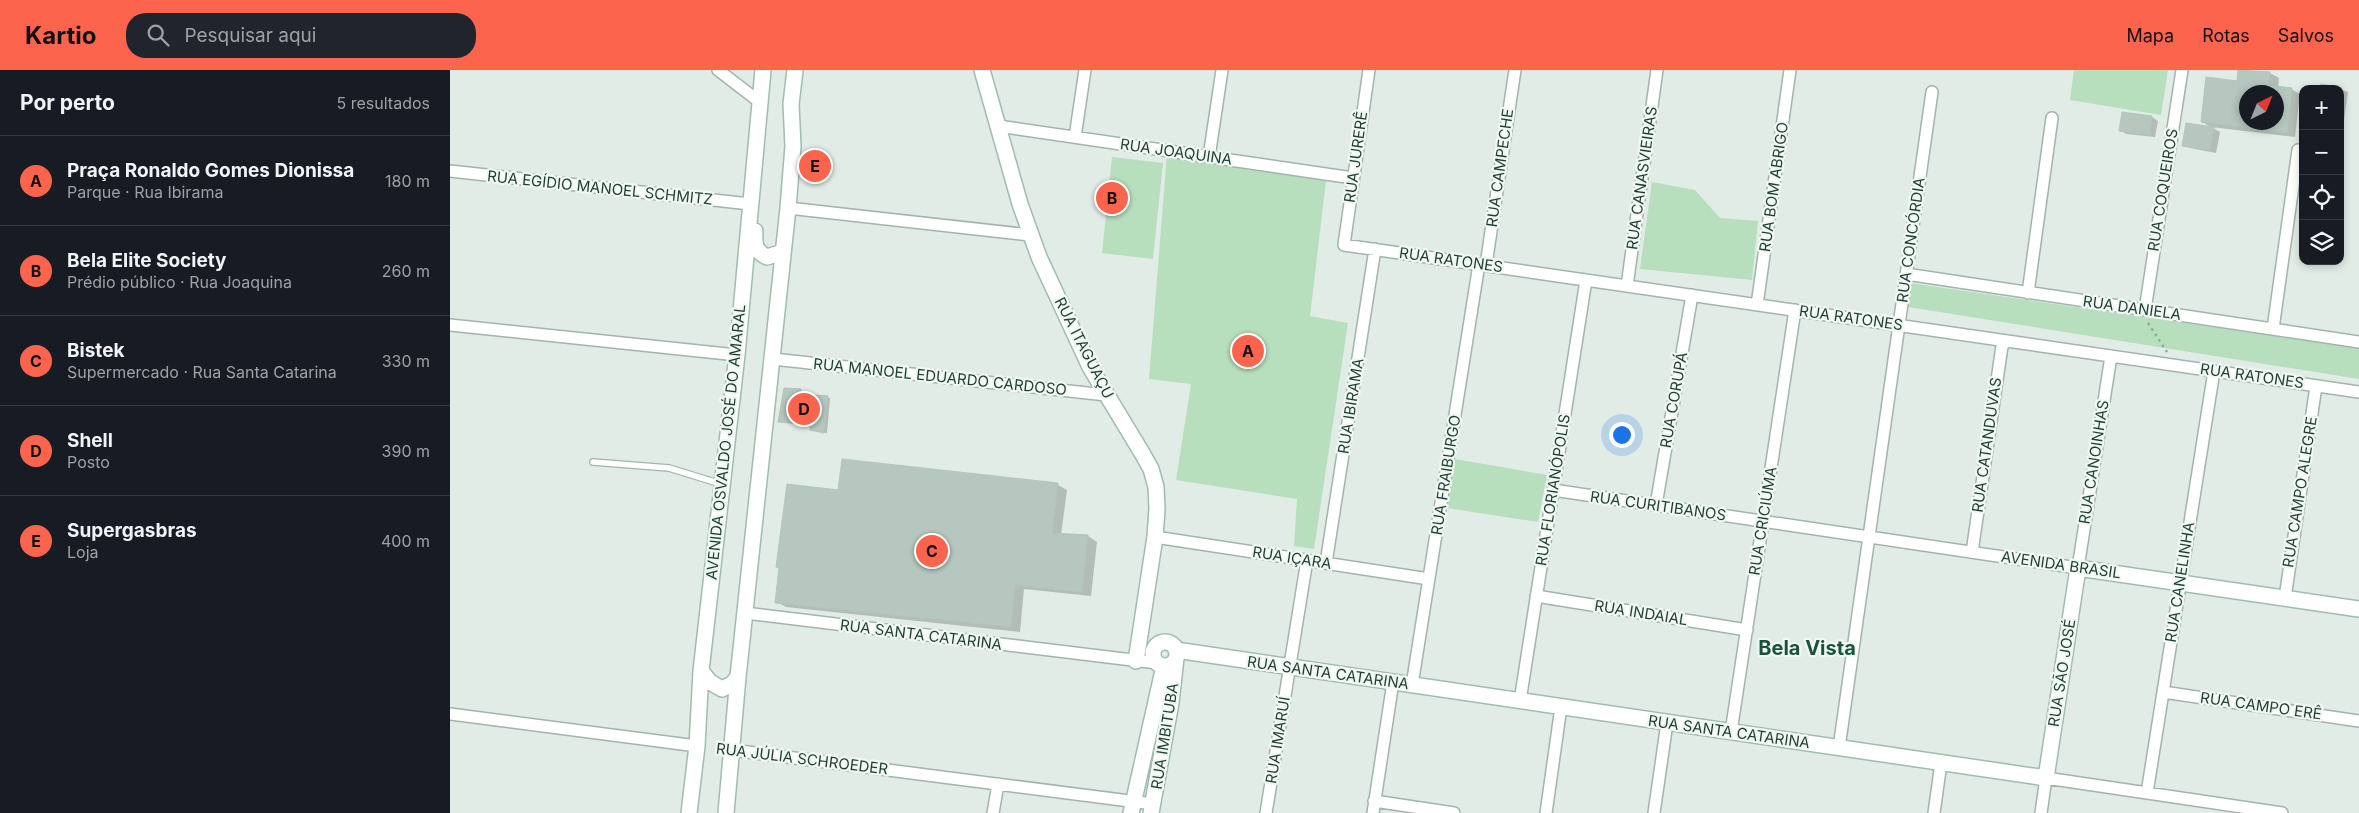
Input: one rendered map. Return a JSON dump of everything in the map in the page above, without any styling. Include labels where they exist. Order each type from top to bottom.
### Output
[{"type":"main road","name":"AVENIDA OSVALDO JOSÉ DO AMARAL","points":[[689,813],[697,746],[701,671],[737,355],[763,70]]},
{"type":"main road","points":[[787,70],[792,104]]},
{"type":"main road","points":[[726,813],[738,677],[788,208],[793,146],[792,104],[795,70]]},
{"type":"main road","name":"RUA ITAGUAÇU","points":[[982,70],[1030,235],[1075,336],[1106,395],[1151,469],[1157,499],[1155,537],[1136,661]]},
{"type":"main road","points":[[754,170],[759,200],[754,243],[759,253],[767,257],[783,252]]},
{"type":"main road","name":"AVENIDA BRASIL","points":[[2078,568],[2359,609]]},
{"type":"main road","name":"RUA SÃO JOSÉ","points":[[2046,778],[2078,568]]},
{"type":"main road","points":[[1132,807],[1168,660],[1170,643],[1159,643],[1142,626]]},
{"type":"main road","points":[[1159,643],[1153,652],[1168,660]]},
{"type":"main road","name":"RUA SANTA CATARINA","points":[[1168,660],[1290,667],[2046,778]]},
{"type":"main road","name":"RUA IMBITUBA","points":[[1152,808],[1171,703],[1168,660]]},
{"type":"main road","points":[[701,671],[710,682],[722,689],[732,684],[738,677]]},
{"type":"street","points":[[718,70],[761,103]]},
{"type":"street","points":[[1075,137],[1085,70]]},
{"type":"street","points":[[1209,157],[1222,70]]},
{"type":"street","name":"RUA JURERÊ","points":[[1344,245],[1369,70]]},
{"type":"street","name":"RUA CAMPECHE","points":[[1482,265],[1515,70]]},
{"type":"street","name":"RUA CANASVIEIRAS","points":[[1627,286],[1657,70]]},
{"type":"street","name":"RUA BOM ABRIGO","points":[[1758,305],[1790,70]]},
{"type":"street","name":"RUA COQUEIROS","points":[[2142,310],[2182,70]]},
{"type":"street","name":"RUA CONCÓRDIA","points":[[1839,748],[1932,92]]},
{"type":"street","points":[[2028,292],[2052,118]]},
{"type":"street","name":"RUA JOAQUINA","points":[[998,126],[1353,178]]},
{"type":"street","points":[[2273,329],[2298,150]]},
{"type":"street","name":"RUA EGÍDIO MANOEL SCHMITZ","points":[[450,172],[750,204]]},
{"type":"street","points":[[788,208],[1030,235]]},
{"type":"street","name":"RUA RATONES","points":[[1344,245],[2359,392]]},
{"type":"street","name":"RUA IBIRAMA","points":[[1326,563],[1375,249]]},
{"type":"street","name":"RUA FRAIBURGO","points":[[1412,685],[1482,265]]},
{"type":"street","name":"RUA DANIELA","points":[[1906,274],[2359,342]]},
{"type":"street","name":"RUA FLORIANÓPOLIS","points":[[1520,701],[1586,280]]},
{"type":"street","name":"RUA CORUPÁ","points":[[1656,505],[1692,295]]},
{"type":"street","name":"RUA CRICIÚMA","points":[[1731,732],[1795,310]]},
{"type":"street","points":[[450,325],[737,355]]},
{"type":"street","name":"RUA CATANDUVAS","points":[[1972,552],[2002,346],[2007,341]]},
{"type":"street","name":"RUA CANOINHAS","points":[[2078,568],[2111,356]]},
{"type":"street","name":"RUA MANOEL EDUARDO CARDOSO","points":[[773,359],[1106,395]]},
{"type":"street","name":"RUA CANELINHA","points":[[2147,793],[2214,371]]},
{"type":"street","name":"RUA CAMPO ALEGRE","points":[[2284,598],[2316,386]]},
{"type":"street","name":"RUA CURITIBANOS","points":[[1553,490],[1763,521]]},
{"type":"street","name":"AVENIDA BRASIL","points":[[1763,521],[2078,568]]},
{"type":"street","name":"RUA IÇARA","points":[[1155,537],[1429,579]]},
{"type":"street","name":"RUA IMARUÍ","points":[[1266,813],[1308,560]]},
{"type":"street","name":"RUA INDAIAL","points":[[1536,596],[1747,630]]},
{"type":"street","name":"RUA SANTA CATARINA","points":[[745,613],[1136,661],[1168,660]]},
{"type":"street","points":[[1373,813],[1393,682]]},
{"type":"street","name":"RUA CAMPO ERÊ","points":[[2163,692],[2359,721]]},
{"type":"street","points":[[1546,813],[1561,707]]},
{"type":"street","name":"RUA JÚLIA SCHROEDER","points":[[450,714],[697,746]]},
{"type":"street","points":[[1654,813],[1667,723]]},
{"type":"street","name":"RUA JÚLIA SCHROEDER","points":[[732,750],[998,784],[1132,807],[1152,808]]},
{"type":"street","points":[[1934,813],[1941,763]]},
{"type":"street","points":[[2041,813],[2046,778]]},
{"type":"street","name":"RUA SANTA CATARINA","points":[[2046,778],[2282,813]]},
{"type":"street","points":[[993,813],[998,784]]},
{"type":"street","points":[[1374,801],[1454,813]]},
{"type":"lane","points":[[593,462],[669,468],[721,484]]},
{"type":"path","points":[[2142,310],[2177,365]]},
{"type":"green space","points":[[2074,70],[2168,70],[2161,115],[2070,100]]},
{"type":"green space","points":[[1167,154],[1326,181],[1310,316],[1348,323],[1314,549],[1294,546],[1297,499],[1176,480],[1191,384],[1149,379]]},
{"type":"green space","points":[[1112,157],[1163,163],[1153,259],[1102,253]]},
{"type":"green space","points":[[1652,182],[1695,190],[1720,218],[1758,221],[1752,280],[1640,269]]},
{"type":"green space","points":[[1910,283],[2359,348],[2359,379],[1908,307]]},
{"type":"green space","points":[[1455,459],[1547,475],[1538,522],[1447,508]]},
{"type":"building","points":[[2238,70],[2270,72],[2269,85],[2239,85],[2239,127],[2201,122],[2206,77],[2237,81]]},
{"type":"building","points":[[2284,87],[2292,88],[2287,133],[2264,130],[2284,130]]},
{"type":"building","points":[[2122,112],[2152,116],[2150,135],[2119,131]]},
{"type":"building","points":[[2186,123],[2214,127],[2210,150],[2182,146]]},
{"type":"building","points":[[784,388],[801,389],[801,394],[828,396],[824,433],[810,430],[810,425],[778,422]]},
{"type":"building","points":[[842,459],[1058,483],[1052,533],[1088,535],[1082,592],[1015,585],[1011,627],[775,603],[779,568],[776,567],[787,484],[838,490]]},
{"type":"place","name":"Supergasbras","points":[[815,166]]},
{"type":"place","name":"Bela Elite Society","points":[[1112,198]]},
{"type":"place","name":"Praça Ronaldo Gomes Dionissa","points":[[1248,351]]},
{"type":"place","name":"Shell","points":[[804,409]]},
{"type":"place","name":"Bistek","points":[[932,551]]},
{"type":"district","name":"Bela Vista","points":[[1807,648]]}]
